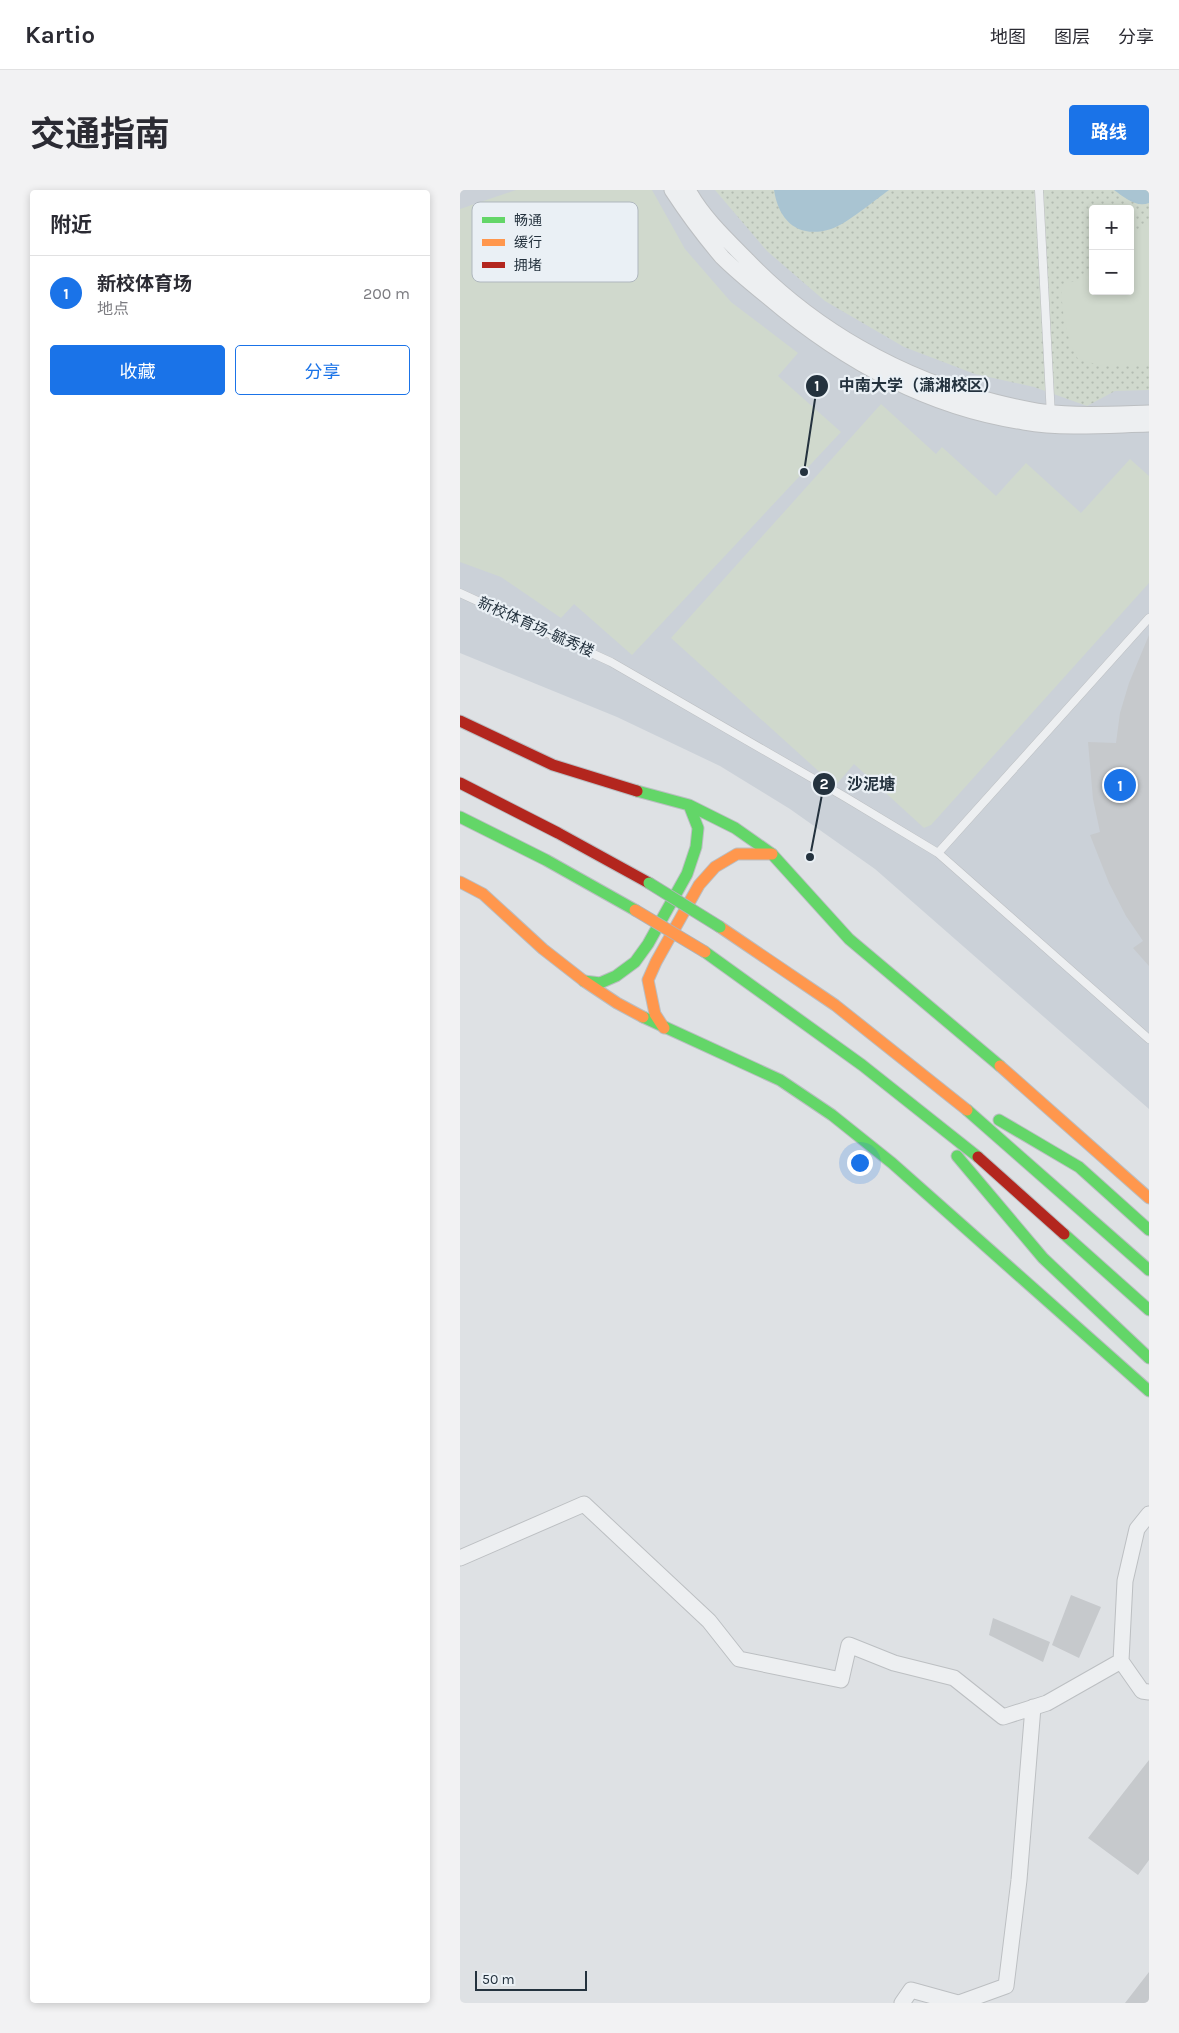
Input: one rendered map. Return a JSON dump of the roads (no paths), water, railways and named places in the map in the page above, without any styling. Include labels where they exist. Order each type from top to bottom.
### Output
[{"type":"main road","points":[[460,721],[553,765],[625,788],[689,805],[735,828],[772,854],[849,939],[926,1002],[1056,1114],[1149,1198]]},
{"type":"main road","points":[[460,783],[558,833],[649,883],[720,927],[849,1016],[932,1080],[1019,1152],[1149,1270]]},
{"type":"main road","points":[[584,981],[600,983],[616,976],[636,962],[648,944],[687,874],[696,847],[698,828],[689,805]]},
{"type":"main road","points":[[460,817],[546,860],[635,910],[705,952],[813,1028],[914,1104],[976,1156],[1149,1310]]},
{"type":"main road","points":[[664,1028],[655,1014],[648,980],[656,962],[700,885],[715,867],[737,854],[772,854]]},
{"type":"main road","points":[[460,882],[483,894],[544,949],[584,981],[617,1003],[664,1028],[780,1080],[832,1115],[892,1163],[1149,1391]]},
{"type":"main road","points":[[932,1080],[1079,1167],[1149,1230]]},
{"type":"main road","points":[[914,1104],[1044,1258],[1149,1358]]},
{"type":"street","points":[[672,190],[722,256],[742,276],[800,325],[847,356],[912,389],[954,406],[992,417],[1149,424]]},
{"type":"street","points":[[688,190],[703,212],[760,274],[799,308],[876,356],[925,380],[967,395],[1013,406],[1051,419],[1079,414],[1149,413]]},
{"type":"street","points":[[460,1558],[584,1504],[709,1621],[739,1659],[841,1680],[849,1645],[894,1663],[954,1678],[1003,1717],[1047,1703],[1121,1661]]},
{"type":"street","points":[[1149,1514],[1137,1529],[1125,1581],[1121,1661],[1142,1692],[1149,1692]]},
{"type":"street","points":[[902,2003],[911,1990],[958,2003],[1006,1986],[1019,1880],[1033,1707]]},
{"type":"lane","points":[[1039,190],[1051,419]]},
{"type":"lane","name":"新校体育场-毓秀楼","points":[[460,593],[611,662],[938,853],[1149,1039]]},
{"type":"lane","points":[[938,853],[1149,618]]},
{"type":"water","points":[[774,190],[889,190],[837,227],[820,232],[809,232],[792,225],[786,219],[781,211]]},
{"type":"water","points":[[1114,190],[1149,190],[1149,203],[1135,203]]},
{"type":"place","name":"中南大学（潇湘校区）","points":[[804,472]]},
{"type":"place","name":"新校体育场","points":[[1120,785]]},
{"type":"place","name":"沙泥塘","points":[[810,857]]}]
